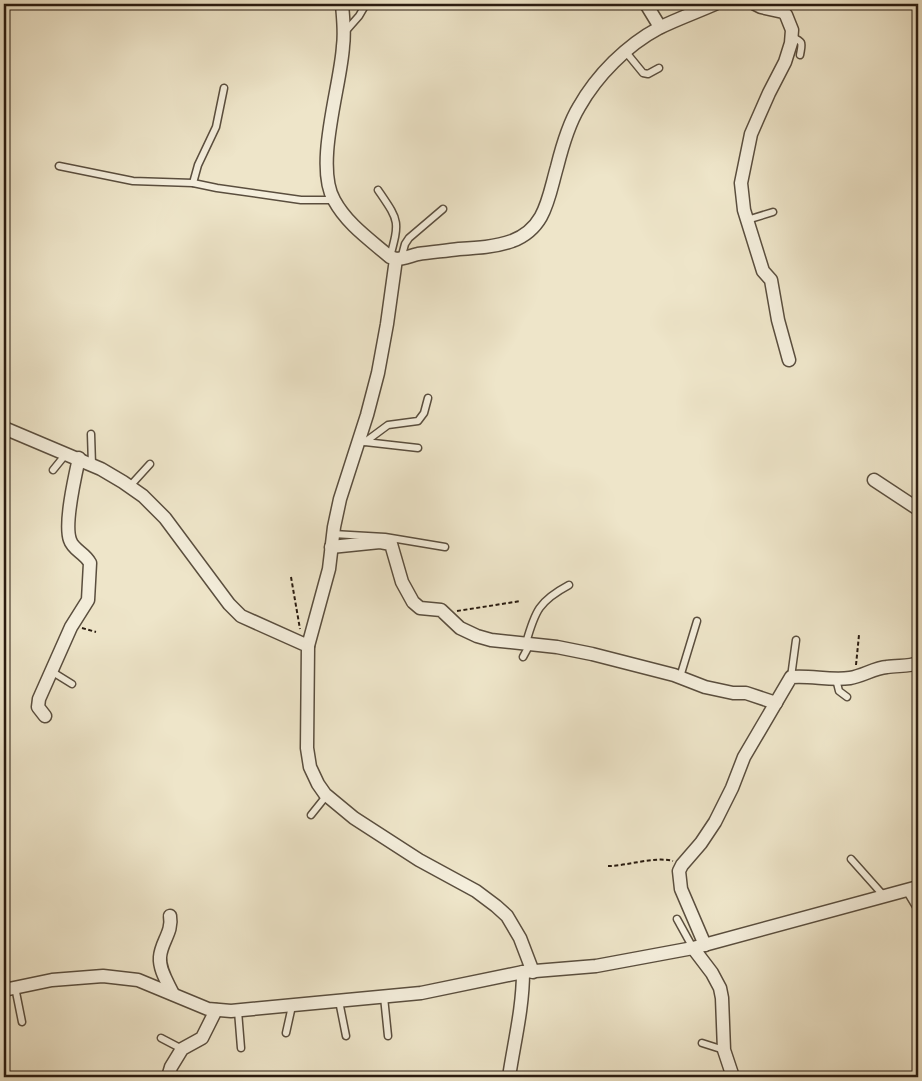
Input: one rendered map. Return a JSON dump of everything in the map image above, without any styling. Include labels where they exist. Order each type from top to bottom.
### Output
[{"type":"street","points":[[342,4],[344,46],[328,148],[328,178],[334,200],[348,221],[395,258],[492,246],[522,237],[541,218],[548,203],[564,140],[578,107],[591,88],[625,51],[660,27],[713,4]]},
{"type":"street","points":[[646,4],[660,27]]},
{"type":"street","points":[[756,4],[786,14],[792,36],[786,62],[760,112],[748,146],[741,183],[741,198],[763,271],[768,276],[772,285],[778,320],[789,360]]},
{"type":"street","points":[[395,258],[387,324],[362,442],[340,499],[328,569],[305,645],[307,748],[310,767],[318,784],[327,795],[354,818],[419,860],[476,891],[507,916],[520,938],[528,972],[508,1077]]},
{"type":"street","points":[[4,428],[79,458],[130,486],[165,518],[223,597],[242,616],[305,645]]},
{"type":"street","points":[[45,716],[37,703],[71,627],[88,600],[90,563],[73,546],[68,533],[79,458]]},
{"type":"street","points":[[874,480],[918,510]]},
{"type":"street","points":[[331,547],[380,542],[391,544],[402,582],[413,602],[420,608],[441,610],[460,628],[476,636],[491,640],[528,643],[592,654],[680,677],[705,687],[746,693],[776,703]]},
{"type":"street","points":[[733,1077],[724,1050],[720,988],[699,946],[681,889],[679,871],[701,843],[714,822],[732,788],[744,757],[791,677],[812,676],[836,679],[855,677],[885,667],[916,666]]},
{"type":"street","points":[[9,988],[71,977],[103,976],[138,980],[216,1010],[238,1011],[421,993],[528,972],[596,966],[699,946],[912,888]]},
{"type":"street","points":[[170,916],[171,929],[161,950],[160,959],[162,972],[173,994]]},
{"type":"street","points":[[168,1077],[171,1067],[182,1049],[202,1038],[216,1010]]},
{"type":"lane","points":[[344,34],[366,4]]},
{"type":"lane","points":[[792,36],[802,43],[800,55]]},
{"type":"lane","points":[[625,51],[643,73],[648,74],[659,68]]},
{"type":"lane","points":[[193,183],[198,166],[216,126],[224,88]]},
{"type":"lane","points":[[59,166],[133,181],[193,183],[301,200],[334,200]]},
{"type":"lane","points":[[378,190],[397,222],[395,258]]},
{"type":"lane","points":[[395,258],[409,238],[443,209]]},
{"type":"lane","points":[[747,220],[773,212]]},
{"type":"lane","points":[[362,442],[388,425],[418,421],[424,413],[428,398]]},
{"type":"lane","points":[[90,434],[92,465]]},
{"type":"lane","points":[[362,442],[418,448]]},
{"type":"lane","points":[[53,470],[66,453]]},
{"type":"lane","points":[[130,486],[150,464]]},
{"type":"lane","points":[[333,534],[384,537],[445,547]]},
{"type":"lane","points":[[523,657],[532,621],[542,603],[554,593],[569,585]]},
{"type":"lane","points":[[680,677],[697,621]]},
{"type":"lane","points":[[791,677],[796,640]]},
{"type":"lane","points":[[51,671],[72,684]]},
{"type":"lane","points":[[836,679],[839,691],[847,697]]},
{"type":"lane","points":[[311,815],[327,795]]},
{"type":"lane","points":[[852,859],[884,896]]},
{"type":"lane","points":[[912,888],[918,910]]},
{"type":"lane","points":[[677,919],[699,946]]},
{"type":"lane","points":[[9,988],[22,1022]]},
{"type":"lane","points":[[384,997],[388,1036]]},
{"type":"lane","points":[[339,1001],[346,1036]]},
{"type":"lane","points":[[286,1033],[292,1006]]},
{"type":"lane","points":[[238,1011],[241,1048]]},
{"type":"lane","points":[[161,1038],[182,1049]]},
{"type":"lane","points":[[702,1043],[724,1050]]},
{"type":"path","points":[[291,577],[305,645]]},
{"type":"path","points":[[454,611],[492,607],[522,600]]},
{"type":"path","points":[[855,677],[859,635]]},
{"type":"path","points":[[608,866],[621,866],[664,859],[682,865]]}]
